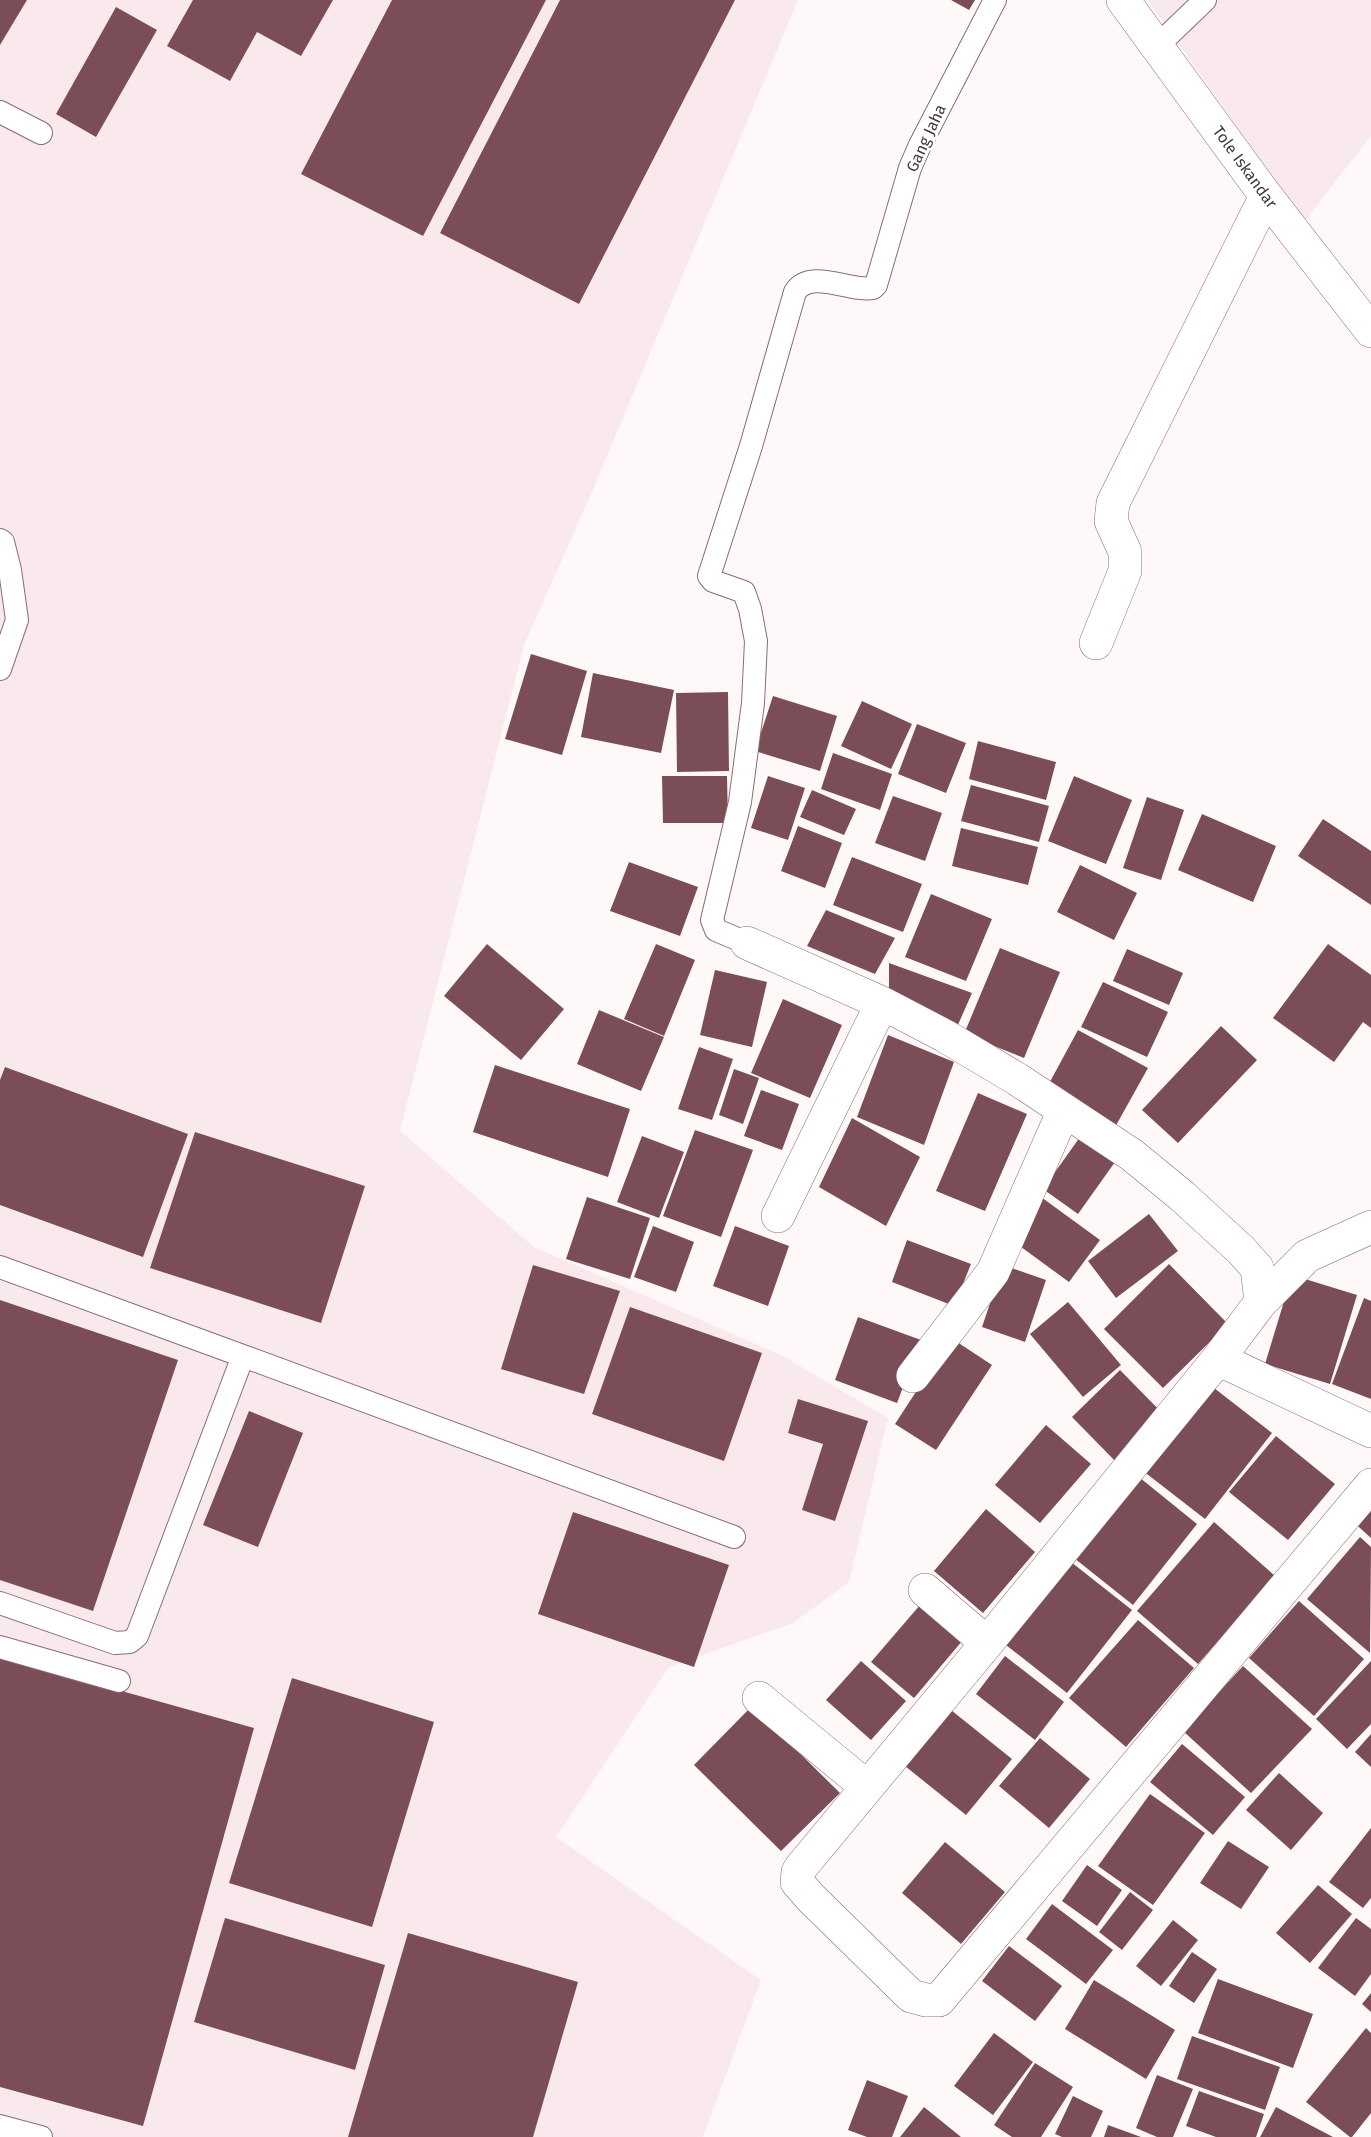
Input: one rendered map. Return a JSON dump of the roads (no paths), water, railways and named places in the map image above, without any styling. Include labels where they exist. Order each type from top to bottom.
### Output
[{"type":"street","name":"Tole Iskandar","points":[[1123,0],[1266,196],[1371,331]]},
{"type":"street","points":[[1096,643],[1125,571],[1125,552],[1111,521],[1113,503],[1266,196]]},
{"type":"street","points":[[747,944],[882,1003],[956,1042],[1017,1078],[1132,1155],[1182,1196],[1241,1250],[1257,1268],[1261,1302]]},
{"type":"street","points":[[778,1216],[882,1003]]},
{"type":"street","points":[[913,1376],[993,1272],[1064,1110]]},
{"type":"street","points":[[1371,1227],[1307,1256],[1261,1302],[1218,1359],[987,1643],[802,1866],[798,1872],[797,1882],[911,1996],[926,2001],[939,2000],[1371,1485]]},
{"type":"street","points":[[1218,1359],[1371,1431]]},
{"type":"street","points":[[925,1590],[987,1643]]},
{"type":"street","points":[[759,1698],[867,1787]]},
{"type":"lane","name":"Gang Jaha","points":[[747,944],[716,930],[712,920],[740,802],[753,703],[756,641],[744,592],[713,581],[709,576],[751,447],[795,292],[797,288],[809,281],[860,289],[873,288],[876,285],[910,168],[995,0]]},
{"type":"lane","points":[[1157,46],[1205,0]]},
{"type":"lane","points":[[0,112],[41,133]]},
{"type":"lane","points":[[0,540],[3,542],[10,570],[18,620],[0,669]]},
{"type":"lane","points":[[0,1267],[734,1537]]},
{"type":"lane","points":[[0,1603],[115,1643],[130,1642],[137,1636],[243,1356]]},
{"type":"lane","points":[[0,1647],[119,1681]]},
{"type":"lane","points":[[0,2126],[41,2137]]}]
